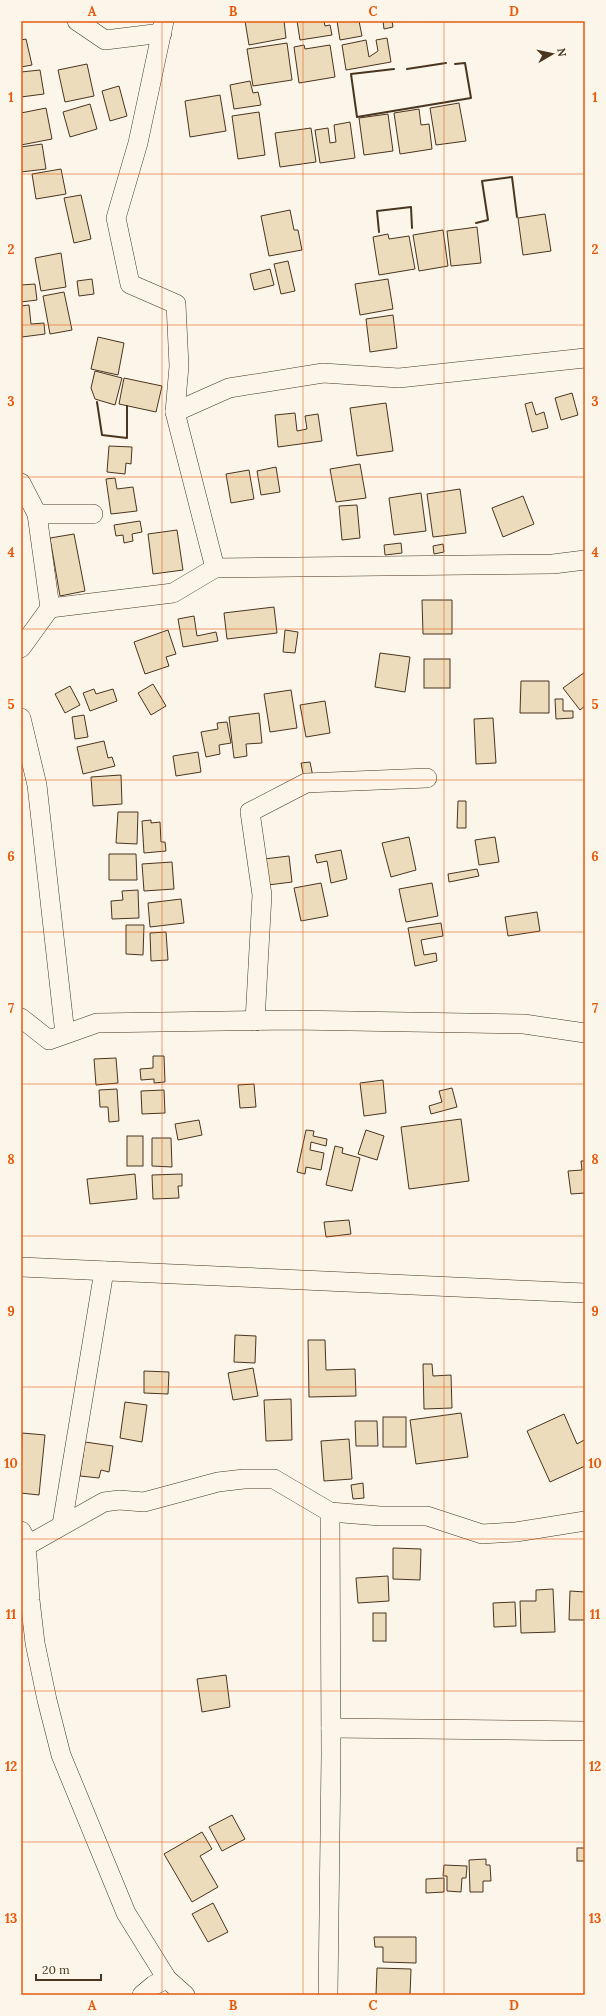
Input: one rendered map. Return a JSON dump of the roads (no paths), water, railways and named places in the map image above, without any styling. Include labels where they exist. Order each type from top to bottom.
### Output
[{"type":"street","points":[[77,21],[105,40],[163,27],[138,143],[116,218],[130,284],[176,304],[179,366],[175,412],[215,568]]},
{"type":"street","points":[[175,412],[229,388],[324,373],[399,378],[585,358]]},
{"type":"street","points":[[21,483],[37,514],[50,608],[21,648]]},
{"type":"street","points":[[37,514],[93,514]]},
{"type":"street","points":[[50,608],[173,593],[215,568],[553,564],[585,560]]},
{"type":"street","points":[[21,718],[37,785],[65,1034]]},
{"type":"street","points":[[255,1021],[262,895],[250,812],[306,783],[427,778]]},
{"type":"street","points":[[21,1018],[49,1040],[97,1023],[255,1021],[524,1024],[585,1033]]},
{"type":"street","points":[[21,1267],[585,1293]]},
{"type":"street","points":[[62,1525],[104,1271]]},
{"type":"street","points":[[185,1995],[167,1979],[126,1913],[61,1754],[47,1700],[35,1643],[23,1538],[62,1525],[104,1502],[119,1500],[144,1502],[218,1482],[244,1479],[274,1479],[330,1512],[380,1516],[427,1516],[482,1534],[516,1532],[585,1521]]},
{"type":"street","points":[[328,1995],[331,1728],[330,1512]]},
{"type":"street","points":[[331,1728],[585,1731]]},
{"type":"street","points":[[142,1995],[154,1985],[167,1979]]}]
